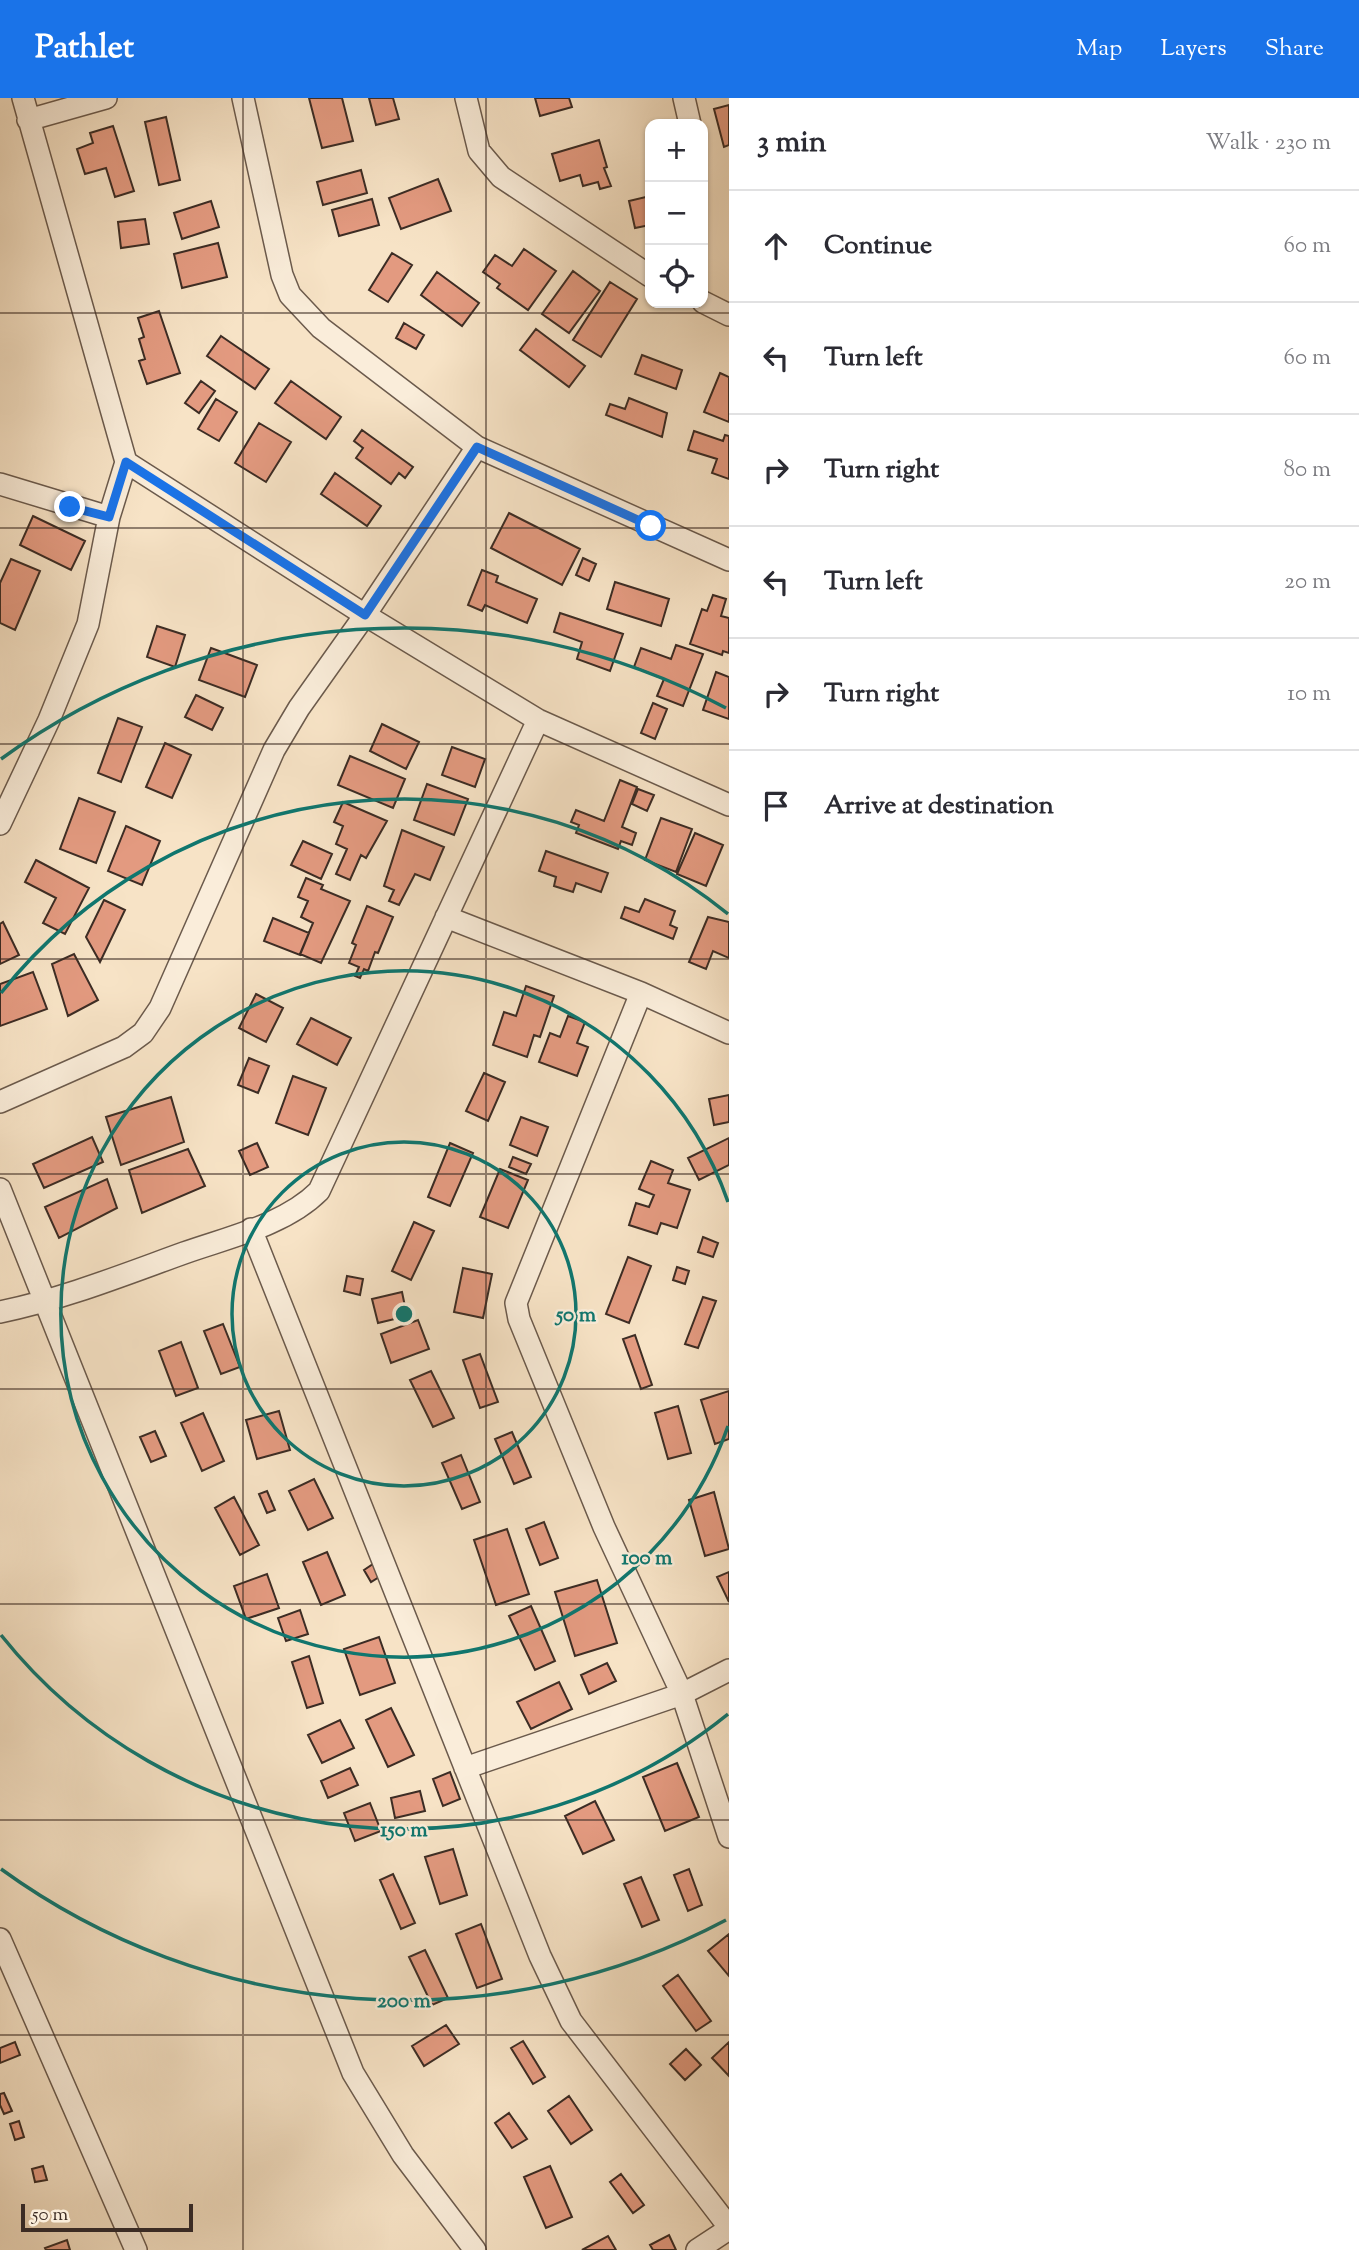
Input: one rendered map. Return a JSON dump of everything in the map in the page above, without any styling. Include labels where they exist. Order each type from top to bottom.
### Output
[{"type":"street","points":[[0,824],[49,720],[88,624],[109,517],[126,462],[23,98]]},
{"type":"street","points":[[28,120],[106,98]]},
{"type":"street","points":[[243,98],[290,295],[321,328],[477,447],[729,560]]},
{"type":"street","points":[[466,98],[479,151],[501,177],[645,273]]},
{"type":"street","points":[[684,98],[689,119]]},
{"type":"street","points":[[708,304],[729,315]]},
{"type":"street","points":[[0,1102],[124,1047],[143,1033],[160,1008],[274,750],[299,708],[365,615],[477,447]]},
{"type":"street","points":[[126,462],[365,615],[538,720],[729,805]]},
{"type":"street","points":[[0,484],[109,517]]},
{"type":"street","points":[[0,1312],[46,1303],[251,1229],[303,1207],[319,1191],[538,720]]},
{"type":"street","points":[[446,917],[640,993],[729,1033]]},
{"type":"street","points":[[640,993],[521,1284],[516,1303],[519,1319],[604,1527],[681,1694],[729,1838]]},
{"type":"street","points":[[0,1189],[354,2073],[403,2155],[475,2250]]},
{"type":"street","points":[[251,1229],[540,1956],[571,2021],[729,2228],[697,2250]]},
{"type":"street","points":[[465,1768],[681,1694],[729,1670]]},
{"type":"street","points":[[0,1939],[136,2250]]},
{"type":"building","points":[[309,98],[342,98],[353,141],[322,148]]},
{"type":"building","points":[[369,98],[393,98],[399,119],[376,125]]},
{"type":"building","points":[[535,98],[569,98],[572,107],[540,116]]},
{"type":"building","points":[[729,105],[729,145],[724,147],[714,109]]},
{"type":"building","points":[[166,117],[180,180],[159,185],[145,122]]},
{"type":"building","points":[[113,126],[134,191],[115,197],[106,168],[85,174],[77,149],[93,143],[90,133]]},
{"type":"building","points":[[599,140],[607,167],[604,168],[611,186],[600,189],[598,182],[583,186],[580,175],[560,181],[552,154]]},
{"type":"building","points":[[361,170],[367,193],[323,205],[317,182]]},
{"type":"building","points":[[438,179],[451,211],[401,229],[389,198]]},
{"type":"building","points":[[645,197],[645,226],[635,228],[629,201]]},
{"type":"building","points":[[372,199],[379,225],[339,236],[332,210]]},
{"type":"building","points":[[211,201],[219,227],[182,239],[174,213]]},
{"type":"building","points":[[145,219],[149,244],[121,248],[118,222]]},
{"type":"building","points":[[218,243],[227,277],[182,288],[174,254]]},
{"type":"building","points":[[524,249],[556,271],[528,310],[497,288],[500,284],[483,272],[495,255],[512,266]]},
{"type":"building","points":[[392,253],[412,265],[388,302],[369,290]]},
{"type":"building","points":[[573,271],[600,291],[569,333],[542,314]]},
{"type":"building","points":[[437,272],[479,303],[462,326],[421,295]]},
{"type":"building","points":[[610,282],[637,299],[601,357],[573,340]]},
{"type":"building","points":[[159,311],[180,373],[147,384],[139,361],[145,359],[139,339],[144,337],[138,318]]},
{"type":"building","points":[[404,323],[424,335],[416,349],[396,338]]},
{"type":"building","points":[[536,329],[585,366],[569,387],[520,350]]},
{"type":"building","points":[[221,336],[269,369],[255,389],[207,356]]},
{"type":"building","points":[[642,355],[682,370],[676,389],[635,374]]},
{"type":"building","points":[[720,373],[729,377],[729,422],[704,412]]},
{"type":"building","points":[[201,381],[215,391],[199,413],[185,403]]},
{"type":"building","points":[[291,381],[341,417],[326,439],[275,403]]},
{"type":"building","points":[[629,398],[667,413],[662,437],[606,415],[610,404],[625,409]]},
{"type":"building","points":[[216,399],[237,412],[219,441],[198,429]]},
{"type":"building","points":[[259,423],[291,442],[266,482],[235,463]]},
{"type":"building","points":[[362,430],[413,467],[405,478],[399,473],[391,484],[356,458],[363,448],[354,441]]},
{"type":"building","points":[[694,431],[723,441],[725,435],[729,436],[729,479],[712,473],[717,459],[688,450]]},
{"type":"building","points":[[335,473],[381,506],[367,526],[321,494]]},
{"type":"building","points":[[509,513],[580,549],[562,585],[491,548]]},
{"type":"building","points":[[33,516],[85,541],[71,570],[20,545]]},
{"type":"building","points":[[583,558],[596,564],[589,581],[576,575]]},
{"type":"building","points":[[11,559],[40,571],[15,630],[0,623],[0,583]]},
{"type":"building","points":[[482,570],[498,576],[496,582],[537,599],[527,623],[485,605],[482,611],[468,605]]},
{"type":"building","points":[[615,582],[669,599],[661,626],[607,609]]},
{"type":"building","points":[[713,595],[726,599],[721,616],[729,618],[729,653],[723,651],[722,655],[690,644],[702,609],[707,611]]},
{"type":"building","points":[[560,613],[623,634],[610,671],[577,659],[582,642],[554,632]]},
{"type":"building","points":[[157,626],[185,635],[175,667],[147,657]]},
{"type":"building","points":[[676,645],[703,654],[683,706],[657,696],[664,679],[634,667],[641,648],[671,659]]},
{"type":"building","points":[[211,648],[257,665],[245,697],[199,680]]},
{"type":"building","points":[[716,672],[729,677],[729,719],[703,710]]},
{"type":"building","points":[[196,695],[223,708],[212,730],[185,717]]},
{"type":"building","points":[[653,703],[667,709],[655,739],[641,733]]},
{"type":"building","points":[[118,718],[142,727],[121,782],[98,773]]},
{"type":"building","points":[[382,724],[419,742],[406,769],[370,751]]},
{"type":"building","points":[[165,743],[191,755],[172,798],[146,787]]},
{"type":"building","points":[[452,747],[485,759],[475,787],[442,775]]},
{"type":"building","points":[[350,756],[405,779],[393,808],[338,785]]},
{"type":"building","points":[[620,780],[637,787],[622,827],[636,833],[632,845],[621,841],[618,849],[576,833],[579,825],[571,822],[576,810],[604,821]]},
{"type":"building","points":[[427,784],[468,799],[454,835],[414,820]]},
{"type":"building","points":[[638,789],[654,795],[647,811],[632,804]]},
{"type":"building","points":[[79,798],[115,812],[96,863],[60,849]]},
{"type":"building","points":[[343,802],[387,821],[366,858],[361,855],[350,880],[336,874],[347,849],[336,844],[343,826],[334,822]]},
{"type":"building","points":[[661,818],[692,829],[676,872],[645,860]]},
{"type":"building","points":[[126,826],[160,841],[142,885],[108,871]]},
{"type":"building","points":[[402,830],[444,847],[430,880],[415,874],[399,905],[389,901],[394,890],[384,886]]},
{"type":"building","points":[[695,833],[723,845],[706,886],[677,874]]},
{"type":"building","points":[[303,841],[332,854],[321,879],[291,865]]},
{"type":"building","points":[[546,851],[608,873],[601,892],[576,883],[573,892],[554,886],[556,877],[539,871]]},
{"type":"building","points":[[36,860],[89,888],[65,934],[43,923],[56,898],[25,882]]},
{"type":"building","points":[[306,878],[323,885],[321,889],[350,901],[321,963],[300,954],[313,923],[301,917],[308,901],[298,897]]},
{"type":"building","points":[[645,899],[675,911],[670,925],[677,928],[673,939],[621,918],[625,907],[639,912]]},
{"type":"building","points":[[104,900],[125,910],[100,962],[86,937]]},
{"type":"building","points":[[367,906],[393,917],[378,953],[375,952],[368,971],[364,969],[360,978],[355,976],[359,967],[349,963],[356,945],[352,943]]},
{"type":"building","points":[[708,917],[729,922],[729,958],[713,951],[706,969],[689,962]]},
{"type":"building","points":[[273,918],[309,933],[300,955],[264,941]]},
{"type":"building","points":[[3,922],[19,955],[0,964],[0,924]]},
{"type":"building","points":[[74,954],[98,1000],[68,1016],[52,964]]},
{"type":"building","points":[[33,972],[47,1009],[0,1026],[0,984]]},
{"type":"building","points":[[526,986],[554,996],[540,1037],[534,1035],[527,1057],[493,1045],[504,1012],[516,1016]]},
{"type":"building","points":[[256,994],[283,1008],[266,1042],[239,1028]]},
{"type":"building","points":[[568,1016],[585,1022],[577,1043],[588,1047],[577,1076],[539,1062],[550,1033],[560,1037]]},
{"type":"building","points":[[311,1018],[351,1038],[337,1065],[297,1044]]},
{"type":"building","points":[[249,1058],[269,1066],[258,1093],[238,1085]]},
{"type":"building","points":[[484,1073],[505,1082],[488,1121],[466,1111]]},
{"type":"building","points":[[293,1076],[326,1088],[308,1135],[276,1123]]},
{"type":"building","points":[[729,1095],[729,1122],[714,1125],[709,1099]]},
{"type":"building","points":[[171,1097],[184,1142],[121,1165],[106,1117]]},
{"type":"building","points":[[521,1117],[548,1127],[537,1156],[510,1145]]},
{"type":"building","points":[[92,1137],[103,1162],[44,1188],[33,1164]]},
{"type":"building","points":[[729,1138],[729,1165],[699,1180],[688,1158]]},
{"type":"building","points":[[257,1143],[268,1167],[250,1175],[239,1151]]},
{"type":"building","points":[[450,1143],[473,1153],[450,1206],[428,1197]]},
{"type":"building","points":[[188,1149],[205,1186],[142,1213],[129,1170]]},
{"type":"building","points":[[513,1157],[531,1164],[526,1174],[509,1167]]},
{"type":"building","points":[[651,1161],[673,1170],[668,1183],[690,1190],[677,1228],[661,1223],[657,1234],[629,1225],[636,1203],[649,1207],[654,1195],[639,1189]]},
{"type":"building","points":[[500,1169],[528,1180],[508,1228],[480,1217]]},
{"type":"building","points":[[107,1179],[117,1208],[59,1238],[45,1207]]},
{"type":"building","points":[[414,1222],[434,1231],[411,1280],[392,1271]]},
{"type":"building","points":[[703,1237],[718,1243],[713,1257],[698,1252]]},
{"type":"building","points":[[628,1257],[651,1266],[629,1323],[606,1314]]},
{"type":"building","points":[[677,1267],[689,1271],[685,1284],[673,1280]]},
{"type":"building","points":[[463,1268],[492,1274],[483,1318],[454,1312]]},
{"type":"building","points":[[347,1276],[363,1279],[360,1295],[344,1291]]},
{"type":"building","points":[[402,1292],[407,1316],[378,1323],[372,1299]]},
{"type":"building","points":[[703,1297],[716,1301],[698,1348],[685,1344]]},
{"type":"building","points":[[418,1320],[429,1349],[391,1363],[381,1334]]},
{"type":"building","points":[[223,1324],[240,1367],[221,1374],[204,1331]]},
{"type":"building","points":[[635,1335],[652,1385],[641,1389],[623,1339]]},
{"type":"building","points":[[181,1342],[198,1388],[176,1396],[159,1351]]},
{"type":"building","points":[[480,1354],[498,1402],[480,1408],[463,1360]]},
{"type":"building","points":[[431,1371],[454,1418],[433,1427],[410,1380]]},
{"type":"building","points":[[729,1391],[729,1439],[715,1444],[701,1400]]},
{"type":"building","points":[[678,1406],[691,1453],[668,1459],[655,1413]]},
{"type":"building","points":[[279,1411],[290,1450],[257,1459],[246,1420]]},
{"type":"building","points":[[203,1413],[224,1461],[202,1471],[181,1423]]},
{"type":"building","points":[[155,1431],[166,1456],[151,1462],[140,1437]]},
{"type":"building","points":[[512,1432],[531,1477],[514,1484],[495,1439]]},
{"type":"building","points":[[461,1455],[480,1502],[462,1509],[442,1463]]},
{"type":"building","points":[[314,1479],[333,1518],[308,1530],[289,1491]]},
{"type":"building","points":[[267,1491],[275,1510],[267,1513],[259,1494]]},
{"type":"building","points":[[714,1492],[729,1549],[705,1556],[689,1500]]},
{"type":"building","points":[[234,1497],[259,1545],[240,1555],[215,1508]]},
{"type":"building","points":[[544,1522],[558,1558],[540,1565],[526,1529]]},
{"type":"building","points":[[507,1529],[529,1594],[496,1605],[474,1540]]},
{"type":"building","points":[[327,1552],[345,1595],[321,1605],[303,1562]]},
{"type":"building","points":[[379,1560],[387,1572],[371,1582],[364,1570]]},
{"type":"building","points":[[729,1572],[729,1602],[717,1577]]},
{"type":"building","points":[[267,1574],[279,1608],[246,1619],[234,1586]]},
{"type":"building","points":[[597,1580],[617,1643],[575,1656],[555,1592]]},
{"type":"building","points":[[531,1606],[555,1661],[535,1670],[509,1616]]},
{"type":"building","points":[[300,1610],[308,1634],[286,1641],[278,1618]]},
{"type":"building","points":[[379,1637],[395,1683],[360,1695],[344,1649]]},
{"type":"building","points":[[309,1656],[323,1703],[307,1708],[292,1662]]},
{"type":"building","points":[[607,1663],[616,1681],[589,1694],[581,1675]]},
{"type":"building","points":[[559,1682],[572,1709],[531,1729],[517,1702]]},
{"type":"building","points":[[391,1708],[414,1755],[388,1767],[366,1720]]},
{"type":"building","points":[[340,1720],[354,1748],[322,1763],[308,1735]]},
{"type":"building","points":[[677,1763],[699,1817],[665,1831],[643,1777]]},
{"type":"building","points":[[350,1768],[358,1785],[328,1798],[321,1781]]},
{"type":"building","points":[[450,1772],[460,1799],[443,1806],[433,1779]]},
{"type":"building","points":[[420,1791],[425,1811],[395,1818],[391,1798]]},
{"type":"building","points":[[595,1801],[614,1840],[583,1854],[565,1816]]},
{"type":"building","points":[[370,1803],[381,1831],[355,1841],[344,1813]]},
{"type":"building","points":[[453,1849],[467,1895],[440,1904],[425,1857]]},
{"type":"building","points":[[689,1869],[702,1905],[688,1911],[674,1875]]},
{"type":"building","points":[[393,1874],[415,1923],[401,1929],[380,1880]]},
{"type":"building","points":[[641,1877],[659,1920],[642,1927],[624,1884]]},
{"type":"building","points":[[481,1924],[502,1979],[477,1988],[456,1934]]},
{"type":"building","points":[[729,1934],[729,1976],[708,1951]]},
{"type":"building","points":[[425,1950],[448,1998],[432,2005],[409,1957]]},
{"type":"building","points":[[678,1975],[711,2021],[696,2031],[663,1986]]},
{"type":"building","points":[[446,2025],[459,2044],[424,2066],[412,2046]]},
{"type":"building","points":[[523,2041],[545,2077],[533,2084],[511,2048]]},
{"type":"building","points":[[15,2042],[20,2055],[0,2063],[0,2048]]},
{"type":"building","points":[[729,2042],[729,2076],[712,2058]]},
{"type":"building","points":[[686,2049],[701,2065],[685,2080],[670,2064]]},
{"type":"building","points":[[4,2093],[12,2111],[4,2114],[0,2105],[0,2094]]},
{"type":"building","points":[[569,2096],[592,2130],[571,2144],[548,2111]]},
{"type":"building","points":[[509,2113],[527,2139],[512,2148],[495,2123]]},
{"type":"building","points":[[19,2121],[24,2137],[15,2140],[10,2124]]},
{"type":"building","points":[[43,2166],[47,2180],[35,2182],[32,2169]]},
{"type":"building","points":[[550,2166],[572,2217],[546,2228],[524,2177]]},
{"type":"building","points":[[621,2174],[644,2205],[633,2213],[610,2182]]},
{"type":"building","points":[[669,2235],[676,2250],[653,2250],[650,2245]]},
{"type":"building","points":[[608,2236],[616,2250],[582,2250]]},
{"type":"building","points":[[67,2240],[70,2250],[45,2248]]},
{"type":"route","points":[[70,507],[109,517],[126,462],[365,615],[477,447],[651,526]]}]
